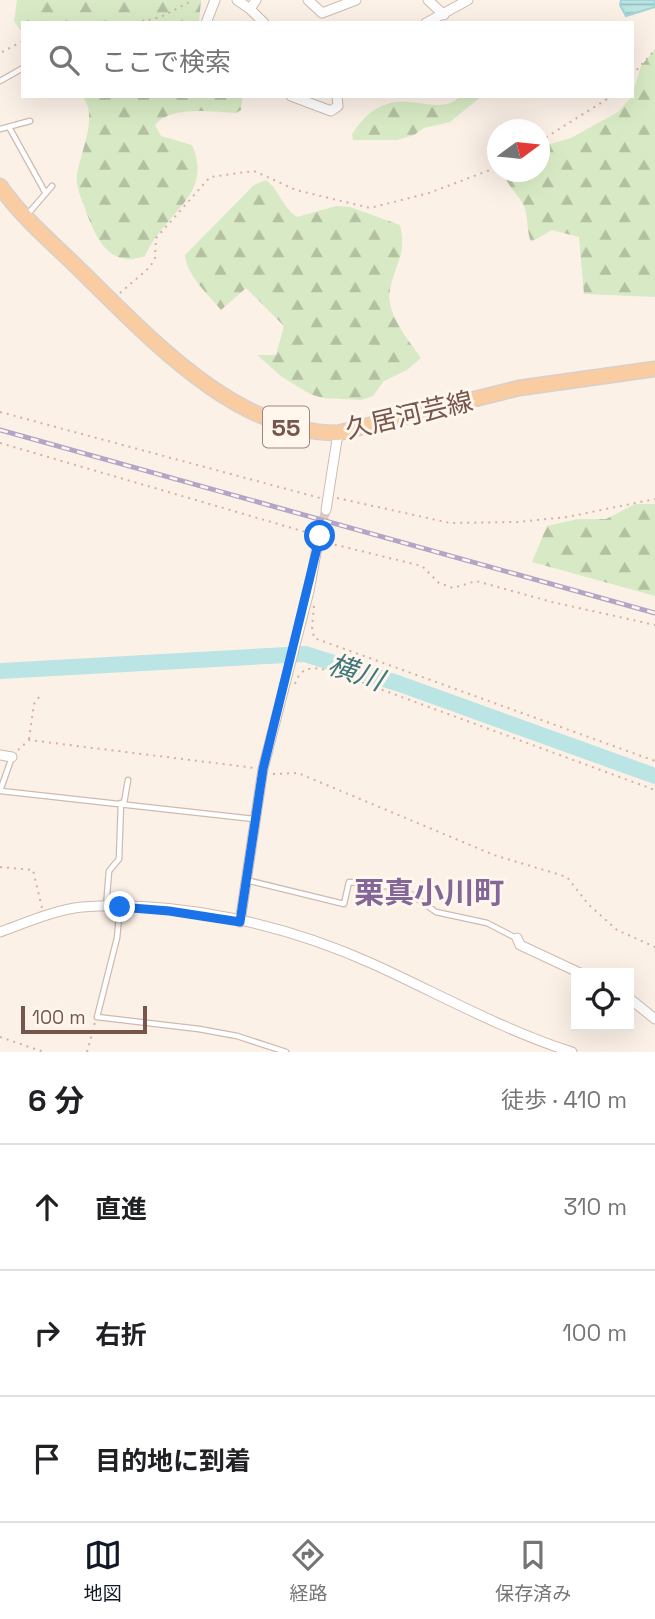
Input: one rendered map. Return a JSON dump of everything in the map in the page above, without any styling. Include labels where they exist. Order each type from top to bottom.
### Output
[{"type":"main road","name":"久居河芸線","points":[[0,186],[26,217],[176,362],[226,396],[284,426],[312,433],[338,433],[519,388],[655,369]]},
{"type":"street","points":[[207,21],[215,0]]},
{"type":"street","points":[[237,0],[253,4],[263,21]]},
{"type":"street","points":[[309,0],[322,13],[356,0]]},
{"type":"street","points":[[428,0],[444,15]]},
{"type":"street","points":[[430,21],[468,0]]},
{"type":"street","points":[[296,98],[331,111],[338,106],[337,98]]},
{"type":"street","points":[[328,502],[338,433]]},
{"type":"street","points":[[240,922],[262,772],[309,591],[320,536]]},
{"type":"street","points":[[0,755],[12,757]]},
{"type":"street","points":[[0,932],[46,916],[81,908],[120,907],[188,913],[240,922],[314,939],[371,962],[533,1040],[572,1052]]},
{"type":"street","points":[[517,939],[520,945],[571,969]]},
{"type":"street","points":[[634,1002],[655,1019]]},
{"type":"lane","points":[[0,80],[21,69]]},
{"type":"lane","points":[[0,129],[30,121]]},
{"type":"lane","points":[[9,127],[45,192]]},
{"type":"lane","points":[[26,217],[52,186]]},
{"type":"lane","points":[[12,757],[0,791],[255,820]]},
{"type":"lane","points":[[105,908],[110,871],[119,859],[123,803],[128,780]]},
{"type":"lane","points":[[246,880],[344,904],[349,882],[394,886],[406,890],[436,912],[487,923],[517,939]]},
{"type":"lane","points":[[120,907],[117,938],[97,1017],[237,1036],[286,1052]]},
{"type":"path","points":[[144,21],[161,17],[193,0]]},
{"type":"path","points":[[2,52],[21,42]]},
{"type":"path","points":[[634,73],[655,50]]},
{"type":"path","points":[[550,135],[609,98]]},
{"type":"path","points":[[111,301],[150,267],[155,258],[156,238],[210,177],[254,171],[296,190],[370,208],[429,193],[487,171]]},
{"type":"path","points":[[0,412],[328,502],[461,523],[567,517],[655,499]]},
{"type":"path","points":[[0,443],[422,566],[439,583],[453,588],[476,581],[486,582],[552,602],[655,625]]},
{"type":"path","points":[[315,601],[312,627],[314,638],[655,761]]},
{"type":"path","points":[[294,685],[301,670],[312,668],[331,671],[655,790]]},
{"type":"path","points":[[12,757],[29,740],[34,704],[39,697]]},
{"type":"path","points":[[29,740],[262,772],[298,773],[494,855],[567,877],[589,904],[617,930],[655,947]]},
{"type":"path","points":[[0,867],[33,870],[46,916]]},
{"type":"path","points":[[87,1052],[97,1017]]},
{"type":"path","points":[[0,1037],[44,1052]]},
{"type":"green space","points":[[17,0],[201,0],[199,21],[21,21],[21,31],[14,21]]},
{"type":"green space","points":[[655,49],[655,297],[584,294],[579,237],[552,230],[531,242],[524,206],[508,182],[550,182],[550,144],[571,138],[618,112],[630,98],[634,98],[641,66]]},
{"type":"green space","points":[[83,98],[243,98],[241,110],[236,113],[182,112],[162,119],[155,125],[161,136],[192,145],[197,163],[197,178],[184,203],[154,240],[145,256],[133,259],[114,255],[100,241],[90,222],[77,178],[89,123],[87,104]]},
{"type":"green space","points":[[458,98],[480,98],[450,122],[424,128],[414,135],[397,140],[353,140],[352,134],[367,116],[382,106],[397,102],[438,105],[450,103]]},
{"type":"green space","points":[[266,180],[297,217],[336,206],[350,207],[400,225],[401,251],[389,298],[394,316],[421,358],[407,370],[384,381],[373,396],[361,400],[323,398],[310,394],[282,377],[257,355],[276,355],[284,326],[246,288],[221,310],[190,270],[185,255],[254,185]]},
{"type":"green space","points":[[635,504],[655,504],[655,596],[532,562],[547,526],[578,519],[606,519]]},
{"type":"water","points":[[621,0],[655,0],[655,7],[626,16],[620,5]]},
{"type":"waterway","name":"横川","points":[[0,671],[305,654],[400,684],[655,776]]},
{"type":"tunnel","points":[[320,531],[326,510]]},
{"type":"railway","points":[[0,430],[655,613]]},
{"type":"district","name":"栗真小川町","points":[[429,892]]},
{"type":"route","points":[[120,907],[198,914],[240,922],[263,769],[309,591],[320,536]]}]
